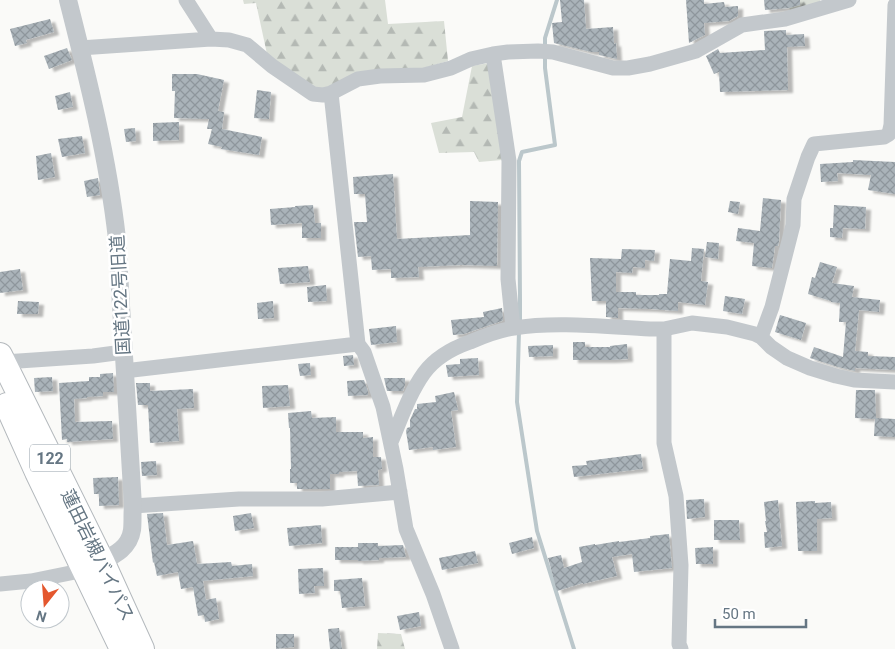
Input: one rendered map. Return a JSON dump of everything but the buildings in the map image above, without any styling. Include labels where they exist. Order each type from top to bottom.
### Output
[{"type":"highway","name":"蓮田岩槻バイパス","points":[[2,358],[93,566],[122,649]]},
{"type":"highway","name":"蓮田岩槻バイパス","points":[[0,390],[37,472],[142,649]]},
{"type":"street","name":"国道122号旧道","points":[[68,0],[105,157],[113,204],[117,239],[133,506],[132,530],[127,544],[116,554],[93,566]]},
{"type":"street","points":[[186,0],[211,39]]},
{"type":"street","points":[[80,48],[211,39],[229,40],[247,45],[272,66],[313,94],[323,95],[358,79],[380,76],[424,75],[451,68],[471,59],[526,50],[553,52],[613,68],[628,68],[696,51],[742,25],[785,19],[849,0]]},
{"type":"street","points":[[761,337],[772,307],[793,225],[794,199],[814,144],[884,137],[889,134],[891,125],[895,5]]},
{"type":"street","points":[[493,54],[509,161],[508,279],[512,328]]},
{"type":"street","points":[[331,92],[358,344],[364,352],[383,407],[406,529],[452,649]]},
{"type":"street","points":[[391,442],[411,395],[425,372],[442,356],[460,345],[512,328],[540,325],[664,329],[692,323],[727,327],[755,334],[787,358],[810,368],[854,380],[895,382]]},
{"type":"street","points":[[664,329],[664,443],[676,496],[680,566],[679,644],[681,649]]},
{"type":"street","points":[[124,371],[358,344]]},
{"type":"street","points":[[2,358],[93,356],[123,352]]},
{"type":"street","points":[[133,506],[239,499],[322,499],[400,492]]},
{"type":"street","points":[[0,584],[31,581],[93,566]]},
{"type":"green space","points":[[243,0],[385,0],[388,24],[444,21],[448,61],[313,92],[267,54],[256,3],[244,4]]},
{"type":"green space","points":[[789,0],[820,0],[820,5],[790,13]]},
{"type":"green space","points":[[489,63],[502,160],[479,162],[474,152],[439,153],[431,123],[462,117],[472,66]]},
{"type":"green space","points":[[378,633],[401,634],[405,649],[377,649]]},
{"type":"waterway","points":[[545,47],[545,38],[557,0]]},
{"type":"waterway","points":[[520,324],[519,161],[522,152],[555,145],[545,68],[545,54]]},
{"type":"waterway","points":[[519,331],[517,402],[537,531],[574,649]]}]
